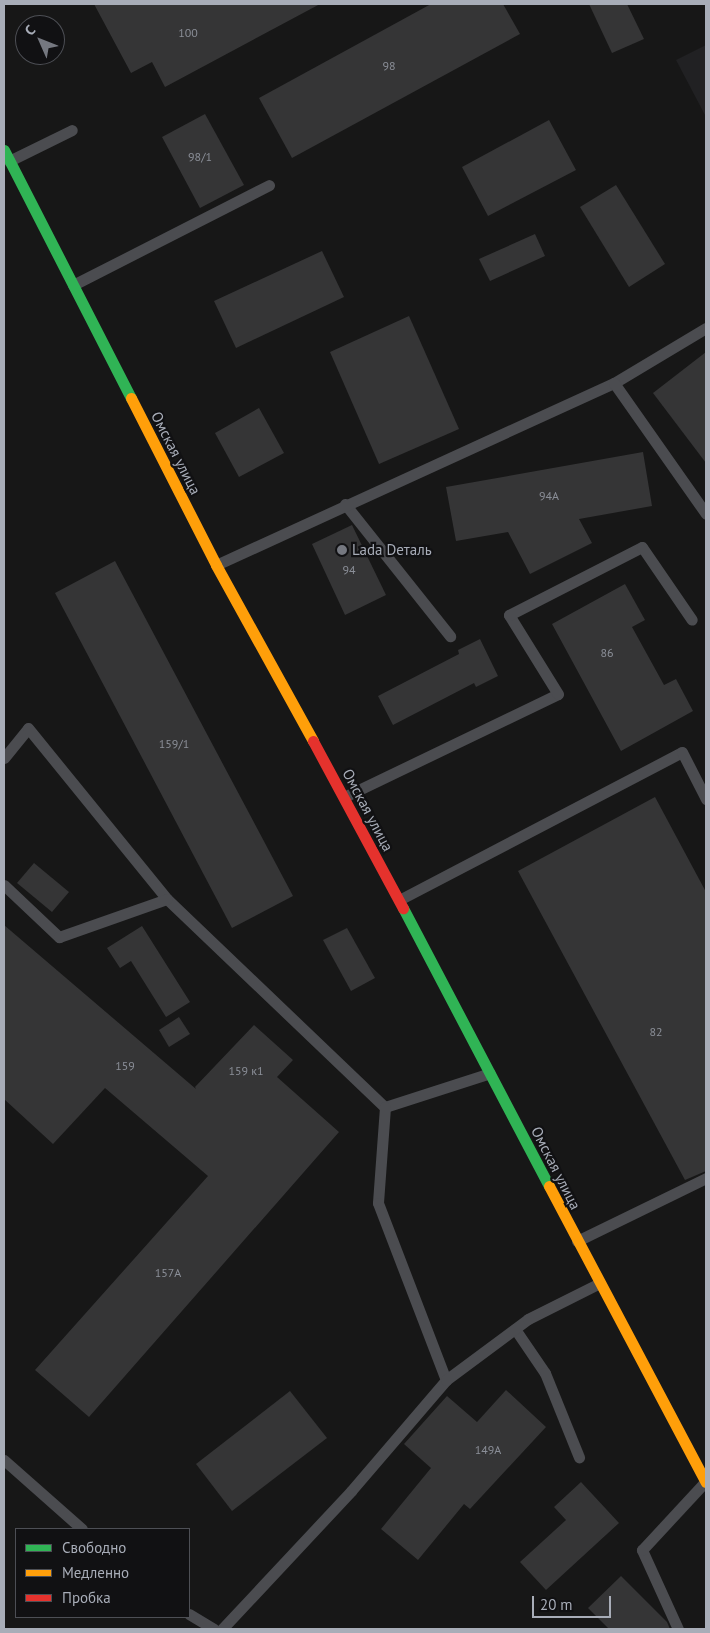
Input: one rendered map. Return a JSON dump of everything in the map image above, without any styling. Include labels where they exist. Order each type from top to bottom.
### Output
[{"type":"main road","name":"Омская улица","points":[[6,155],[216,565],[344,797],[490,1073],[576,1241],[706,1482]]},
{"type":"lane","points":[[6,155],[72,130]]},
{"type":"lane","points":[[73,286],[269,185]]},
{"type":"lane","points":[[216,565],[345,504],[614,383],[706,328]]},
{"type":"lane","points":[[614,383],[706,514]]},
{"type":"lane","points":[[345,504],[450,636]]},
{"type":"lane","points":[[344,797],[558,694],[509,615],[642,547],[692,620]]},
{"type":"lane","points":[[4,758],[28,728],[168,899],[385,1107]]},
{"type":"lane","points":[[398,900],[682,752],[706,799]]},
{"type":"lane","points":[[4,885],[59,936],[168,899]]},
{"type":"lane","points":[[385,1107],[490,1073]]},
{"type":"lane","points":[[385,1107],[378,1203],[446,1380]]},
{"type":"lane","points":[[576,1241],[706,1178]]},
{"type":"lane","points":[[222,1629],[351,1491],[446,1380],[515,1329],[600,1283]]},
{"type":"lane","points":[[515,1329],[545,1373],[579,1457]]},
{"type":"lane","points":[[4,1460],[81,1528]]},
{"type":"lane","points":[[678,1629],[642,1550],[706,1482]]},
{"type":"lane","points":[[190,1615],[214,1629]]},
{"type":"shaded area","points":[[706,45],[706,117],[676,60]]},
{"type":"building","points":[[94,4],[320,4],[165,87],[152,62],[131,73]]},
{"type":"building","points":[[431,4],[503,4],[520,34],[292,158],[259,98]]},
{"type":"building","points":[[589,4],[627,4],[644,39],[612,53]]},
{"type":"building","points":[[205,114],[244,185],[200,208],[162,137]]},
{"type":"building","points":[[549,120],[576,170],[488,216],[462,167]]},
{"type":"building","points":[[616,185],[665,264],[629,287],[580,207]]},
{"type":"building","points":[[535,234],[545,256],[490,281],[479,259]]},
{"type":"building","points":[[322,251],[344,297],[236,348],[214,301]]},
{"type":"building","points":[[409,316],[459,429],[379,464],[330,352]]},
{"type":"building","points":[[706,352],[706,463],[653,393]]},
{"type":"building","points":[[259,408],[284,453],[239,477],[215,433]]},
{"type":"building","points":[[643,452],[652,506],[579,519],[592,543],[530,574],[508,532],[456,541],[446,487]]},
{"type":"building","points":[[352,525],[386,595],[345,615],[312,544]]},
{"type":"building","points":[[115,561],[293,896],[232,928],[55,593]]},
{"type":"building","points":[[625,584],[645,620],[632,627],[664,685],[676,679],[693,711],[621,751],[552,624]]},
{"type":"building","points":[[480,639],[498,676],[476,687],[474,683],[393,725],[378,696],[459,654],[458,650]]},
{"type":"building","points":[[655,797],[706,892],[706,1171],[685,1180],[518,871]]},
{"type":"building","points":[[34,863],[69,892],[52,912],[17,883]]},
{"type":"building","points":[[4,925],[196,1089],[195,1087],[254,1025],[293,1060],[277,1077],[339,1132],[89,1417],[35,1370],[208,1176],[105,1088],[53,1144],[4,1099]]},
{"type":"building","points":[[142,926],[190,1002],[166,1017],[131,961],[120,968],[107,948]]},
{"type":"building","points":[[347,928],[375,978],[351,991],[323,940]]},
{"type":"building","points":[[179,1017],[190,1034],[169,1047],[159,1030]]},
{"type":"building","points":[[506,1390],[546,1427],[470,1509],[464,1504],[418,1560],[381,1529],[431,1468],[404,1444],[447,1396],[477,1422]]},
{"type":"building","points":[[290,1391],[327,1438],[232,1511],[196,1464]]},
{"type":"building","points":[[581,1482],[619,1523],[546,1590],[520,1562],[566,1520],[554,1507]]},
{"type":"building","points":[[621,1576],[667,1622],[670,1629],[609,1629],[588,1608]]},
{"type":"traffic: fast","points":[[4,150],[131,398]]},
{"type":"traffic: fast","points":[[403,908],[549,1186]]},
{"type":"traffic: slow","points":[[131,398],[216,565],[313,741]]},
{"type":"traffic: slow","points":[[549,1186],[706,1482]]},
{"type":"traffic: jam","points":[[313,741],[403,908]]},
{"type":"place","name":"Lada Dеталь","points":[[342,550]]}]
